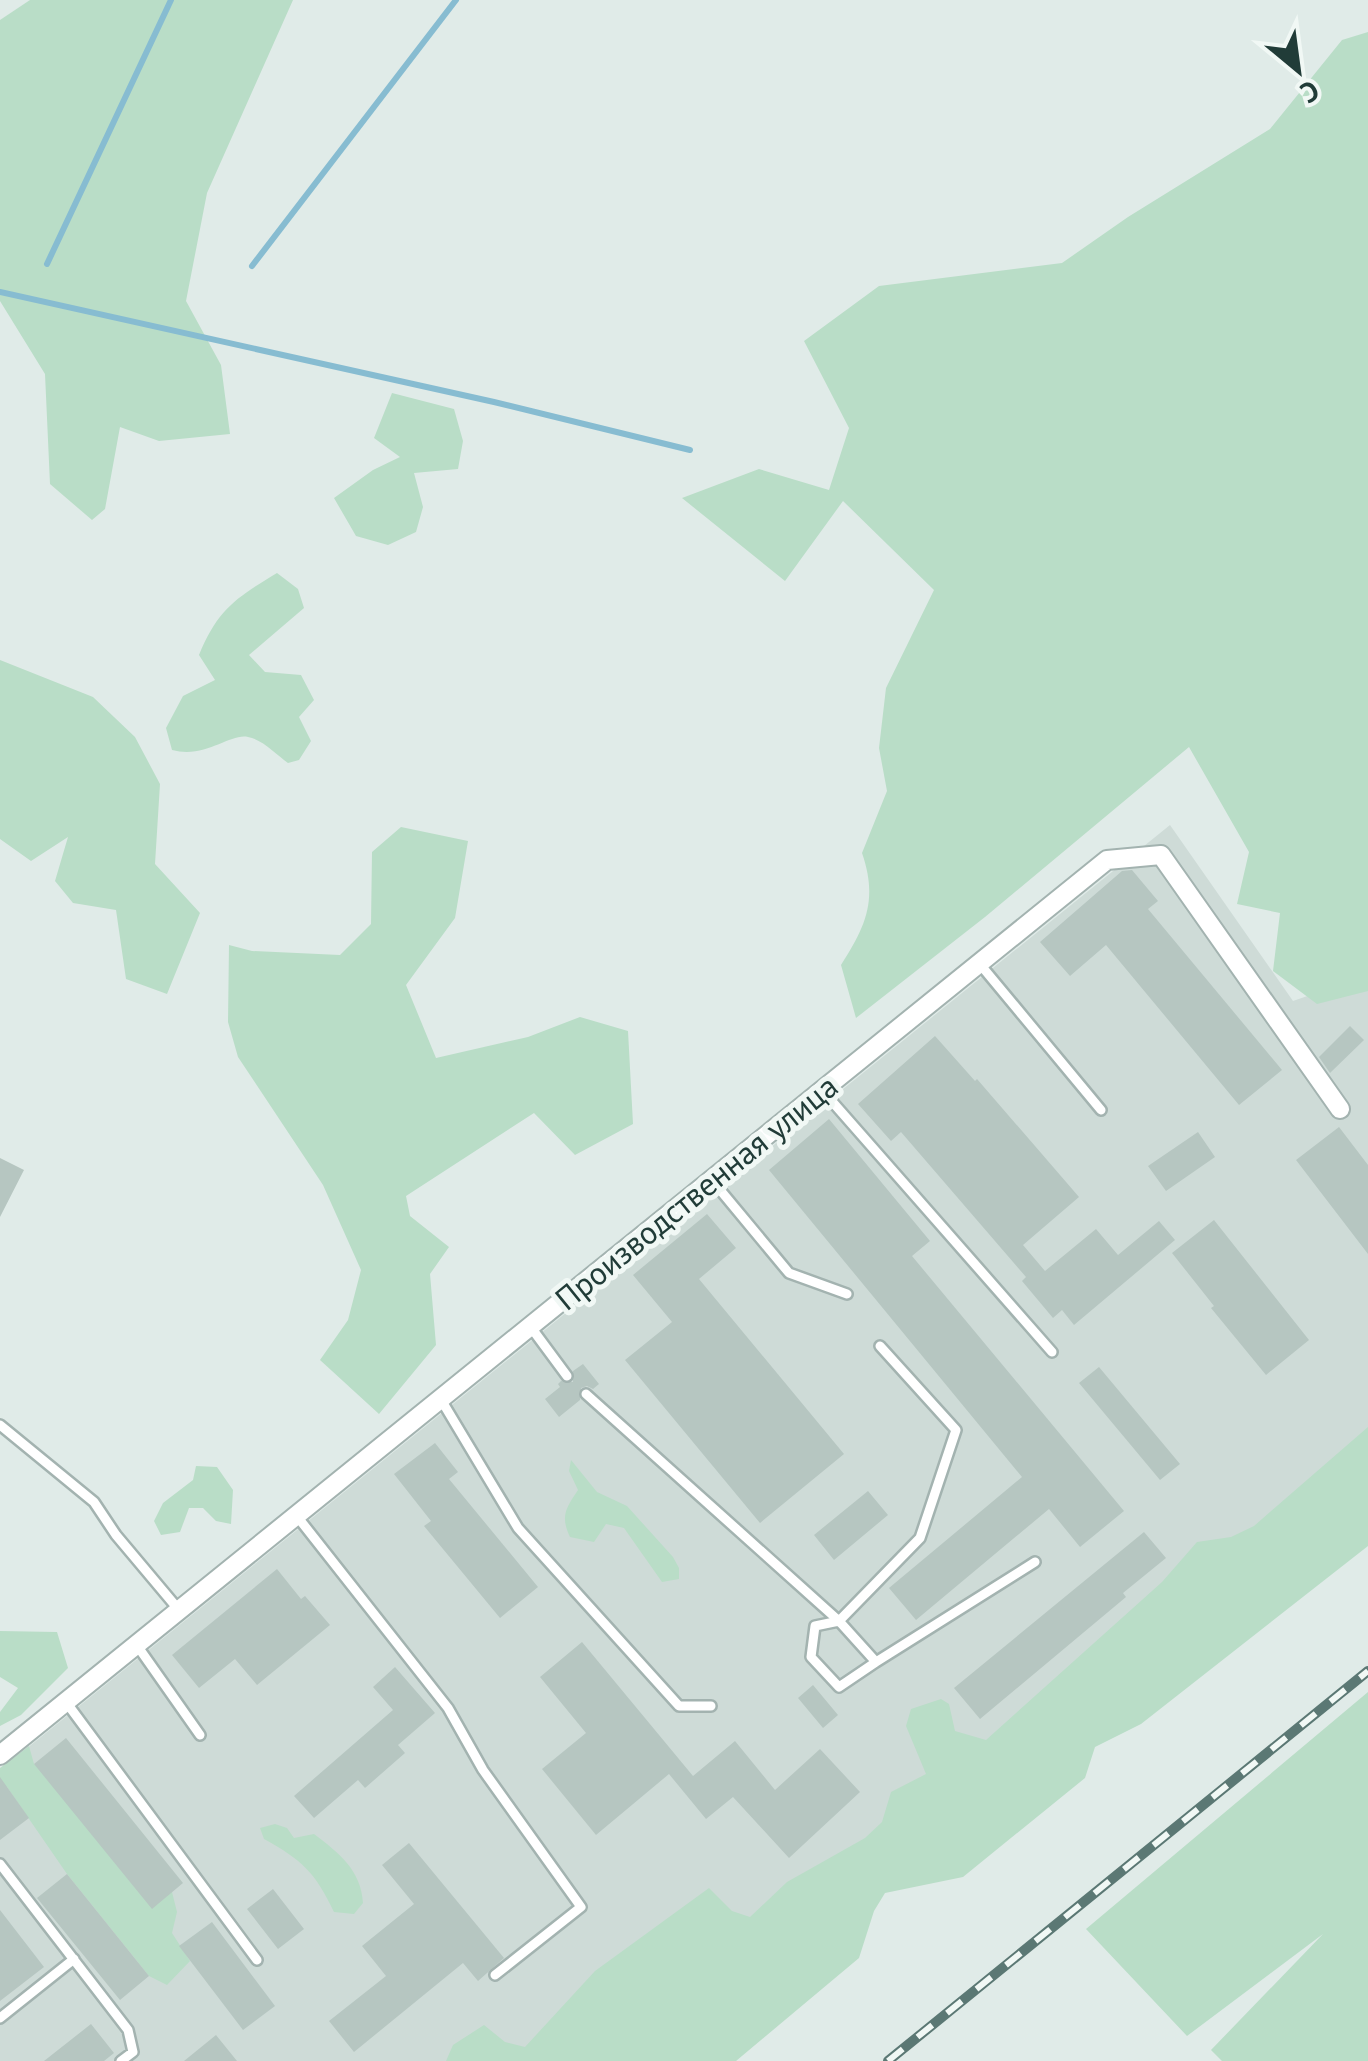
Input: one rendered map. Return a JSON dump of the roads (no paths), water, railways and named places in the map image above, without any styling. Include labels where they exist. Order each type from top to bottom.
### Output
[{"type":"street","name":"Производственная улица","points":[[0,1755],[1106,860],[1161,854],[1340,1110]]},
{"type":"lane","points":[[979,963],[1101,1110]]},
{"type":"lane","points":[[822,1090],[1052,1352]]},
{"type":"lane","points":[[711,1179],[789,1274],[847,1294]]},
{"type":"lane","points":[[530,1326],[567,1376]]},
{"type":"lane","points":[[880,1346],[956,1430],[920,1538],[839,1621],[815,1626],[810,1657],[839,1687],[1034,1562]]},
{"type":"lane","points":[[586,1394],[839,1621],[876,1662]]},
{"type":"lane","points":[[440,1398],[518,1528],[679,1706],[711,1706]]},
{"type":"lane","points":[[0,1425],[94,1502],[116,1535],[179,1610]]},
{"type":"lane","points":[[296,1515],[448,1708],[483,1770],[581,1907],[495,1975]]},
{"type":"lane","points":[[136,1644],[200,1735]]},
{"type":"lane","points":[[66,1702],[257,1960]]},
{"type":"lane","points":[[0,1864],[128,2030],[133,2052],[121,2061]]},
{"type":"lane","points":[[0,2018],[74,1959]]},
{"type":"waterway","points":[[47,264],[171,0]]},
{"type":"waterway","points":[[252,266],[456,0]]},
{"type":"waterway","points":[[0,292],[494,402],[690,450]]},
{"type":"railway","points":[[888,2061],[1368,1671]]}]
